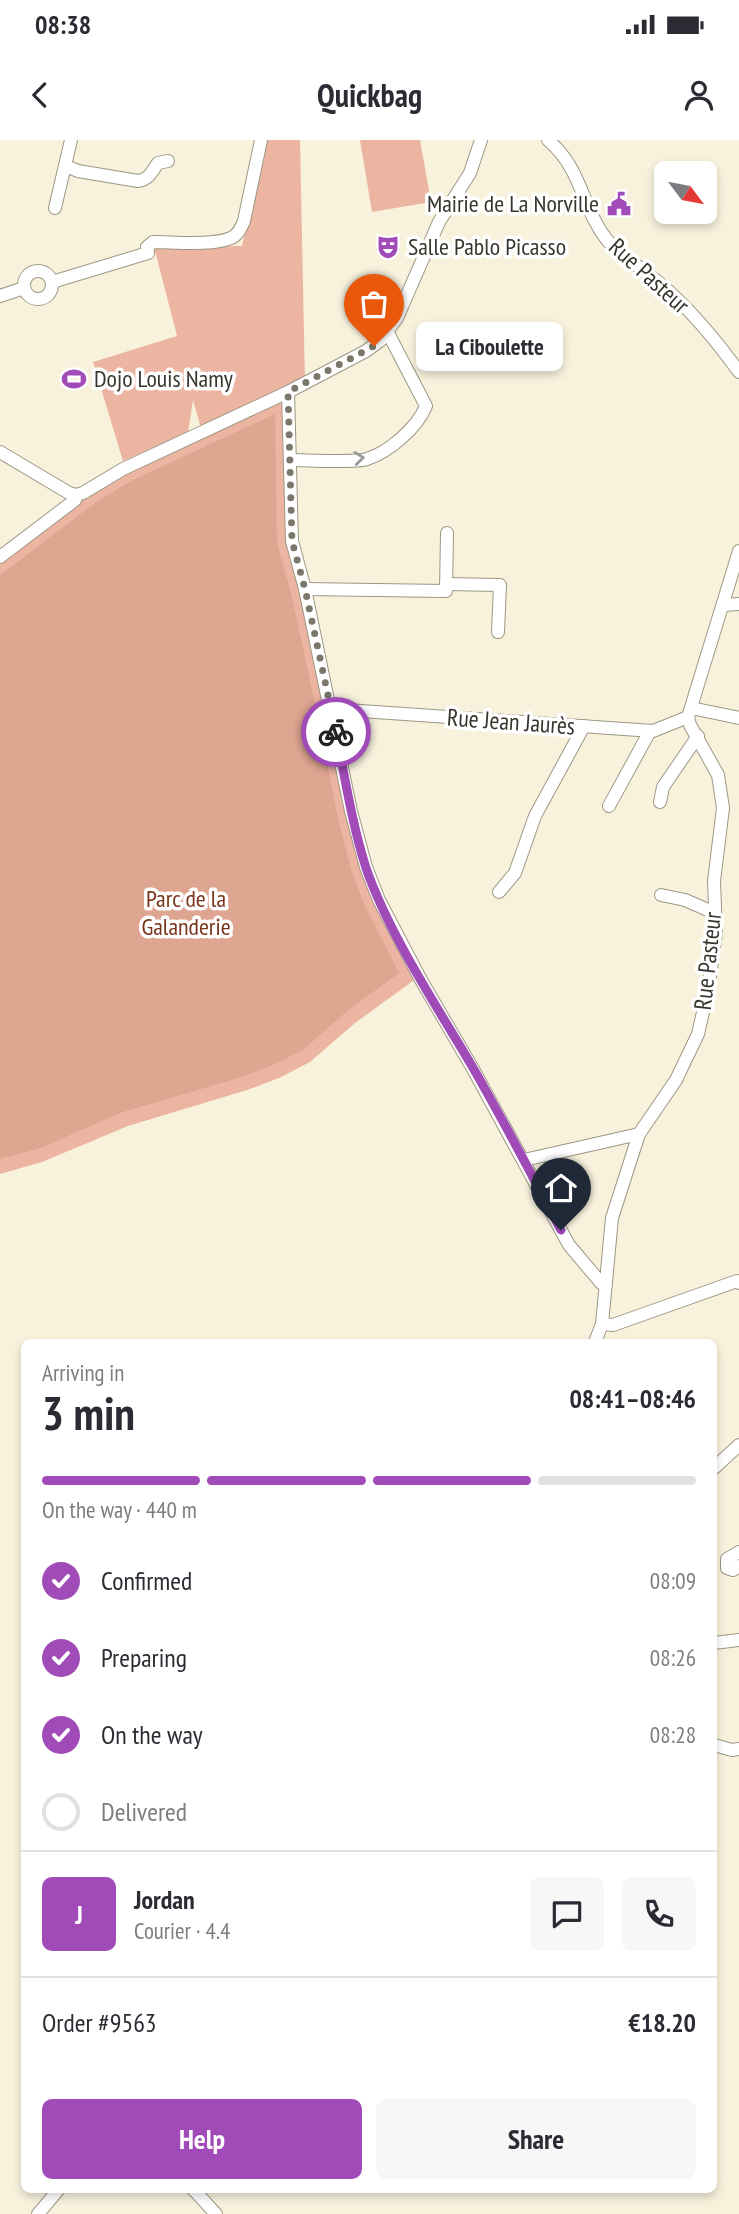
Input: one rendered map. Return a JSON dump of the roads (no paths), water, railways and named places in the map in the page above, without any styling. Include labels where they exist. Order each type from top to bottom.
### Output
[{"type":"street","points":[[55,208],[71,140]]},
{"type":"street","points":[[52,282],[148,253],[147,247],[153,242],[218,241],[232,238],[244,221],[261,140]]},
{"type":"street","points":[[0,453],[76,495],[123,469],[288,392],[366,351],[388,332],[397,318],[439,222],[470,173],[481,140]]},
{"type":"street","name":"Rue Pasteur","points":[[548,140],[567,161],[579,181],[592,218],[610,243],[697,319],[739,372]]},
{"type":"street","points":[[66,166],[78,171],[138,181],[149,177],[158,163],[168,161]]},
{"type":"street","points":[[33,271],[44,272],[52,282],[50,292],[42,299],[30,297],[24,288],[25,277],[33,271]]},
{"type":"street","points":[[0,296],[24,288]]},
{"type":"street","points":[[291,460],[366,460],[403,438],[423,413],[426,406],[388,332]]},
{"type":"street","points":[[288,392],[292,541],[332,709],[351,811],[366,867],[379,900],[419,977],[524,1160],[569,1245],[601,1283],[606,1284]]},
{"type":"street","points":[[0,557],[75,500],[76,495]]},
{"type":"street","points":[[305,589],[446,591],[447,533]]},
{"type":"street","points":[[739,551],[734,590],[723,606],[689,713],[739,718]]},
{"type":"street","points":[[446,584],[500,586],[498,632]]},
{"type":"street","points":[[723,606],[739,604]]},
{"type":"street","name":"Rue Jean Jaurès","points":[[332,709],[650,731],[689,713]]},
{"type":"street","name":"Rue Pasteur","points":[[596,1339],[602,1324],[612,1218],[639,1134],[676,1080],[698,1034],[709,990],[716,933],[714,881],[723,808],[718,775],[690,725],[689,713]]},
{"type":"street","points":[[499,892],[515,873],[536,816],[584,726]]},
{"type":"street","points":[[609,806],[650,731]]},
{"type":"street","points":[[660,802],[663,787],[698,736]]},
{"type":"street","points":[[662,895],[685,900],[715,913]]},
{"type":"street","points":[[524,1160],[639,1134]]},
{"type":"street","points":[[602,1324],[613,1325],[738,1282]]},
{"type":"street","points":[[717,1465],[739,1445]]},
{"type":"street","points":[[739,1552],[727,1559],[727,1568],[733,1570],[739,1566]]},
{"type":"street","points":[[717,1643],[739,1640]]},
{"type":"street","points":[[717,1746],[739,1749]]},
{"type":"street","points":[[38,2214],[56,2193]]},
{"type":"street","points":[[197,2193],[216,2214]]},
{"type":"place","name":"Mairie de La Norville","points":[[619,204]]},
{"type":"place","name":"Salle Pablo Picasso","points":[[388,247]]},
{"type":"place","name":"La Ciboulette","points":[[374,346]]},
{"type":"place","name":"Dojo Louis Namy","points":[[74,379]]},
{"type":"park label","name":"Parc de la Galanderie","points":[[186,913]]}]
